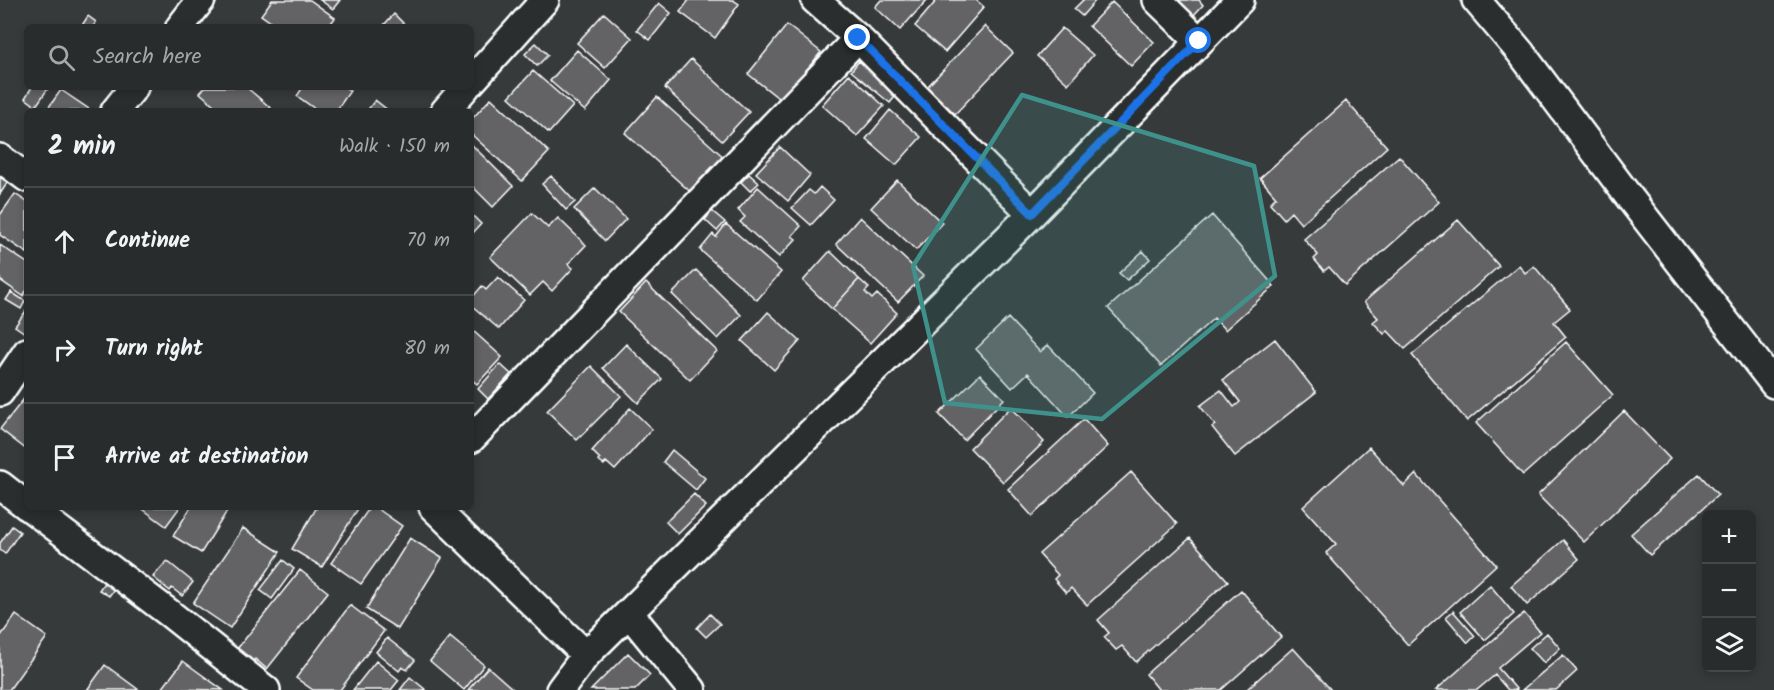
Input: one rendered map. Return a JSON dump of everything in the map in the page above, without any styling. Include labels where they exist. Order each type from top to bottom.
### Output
[{"type":"street","points":[[182,24],[201,0]]},
{"type":"street","points":[[474,79],[545,0]]},
{"type":"street","points":[[815,0],[858,38],[1032,214]]},
{"type":"street","points":[[1157,0],[1199,41]]},
{"type":"street","points":[[560,690],[586,655],[1032,214],[1240,0]]},
{"type":"street","points":[[1476,0],[1521,53],[1774,384]]},
{"type":"street","points":[[474,436],[858,38]]},
{"type":"street","points":[[117,108],[132,90]]},
{"type":"street","points":[[448,108],[463,90]]},
{"type":"street","points":[[0,158],[24,176]]},
{"type":"street","points":[[0,392],[24,356]]},
{"type":"street","points":[[0,485],[24,503]]},
{"type":"street","points":[[33,510],[266,690]]},
{"type":"street","points":[[436,510],[586,655]]},
{"type":"street","points":[[629,613],[692,690]]},
{"type":"highlighted area","points":[[1022,95],[1254,166],[1275,276],[1102,419],[945,403],[913,266]]},
{"type":"building","points":[[272,0],[310,0],[335,18],[330,24],[274,24],[261,15]]},
{"type":"building","points":[[320,0],[340,0],[333,9]]},
{"type":"building","points":[[689,0],[733,0],[739,4],[715,38],[680,12]]},
{"type":"building","points":[[881,0],[927,0],[900,30],[875,7]]},
{"type":"building","points":[[937,0],[976,0],[984,7],[945,52],[915,26]]},
{"type":"building","points":[[1083,0],[1096,0],[1082,16],[1074,9]]},
{"type":"building","points":[[1177,0],[1199,0],[1203,5],[1193,16]]},
{"type":"building","points":[[1112,2],[1154,42],[1131,66],[1089,26]]},
{"type":"building","points":[[659,3],[671,13],[650,40],[637,30]]},
{"type":"building","points":[[604,13],[632,38],[605,68],[577,43]]},
{"type":"building","points":[[394,14],[404,24],[385,24]]},
{"type":"building","points":[[88,16],[96,22],[95,24],[83,24]]},
{"type":"building","points":[[787,25],[821,52],[782,101],[748,74]]},
{"type":"building","points":[[985,26],[1013,53],[955,114],[927,87]]},
{"type":"building","points":[[1062,28],[1093,55],[1068,84],[1037,56]]},
{"type":"building","points":[[536,43],[548,55],[537,66],[525,54]]},
{"type":"building","points":[[577,50],[611,80],[585,111],[550,81]]},
{"type":"building","points":[[691,59],[749,112],[722,141],[665,88]]},
{"type":"building","points":[[859,61],[898,93],[890,103],[851,71]]},
{"type":"building","points":[[533,71],[573,106],[549,133],[509,97]]},
{"type":"building","points":[[849,74],[884,106],[857,136],[822,105]]},
{"type":"building","points":[[30,90],[47,90],[36,106],[25,98]]},
{"type":"building","points":[[61,90],[88,108],[48,108]]},
{"type":"building","points":[[202,90],[250,90],[271,108],[218,108],[200,93]]},
{"type":"building","points":[[301,90],[350,91],[338,108],[314,108],[297,96]]},
{"type":"building","points":[[657,97],[727,160],[695,196],[625,133]]},
{"type":"building","points":[[491,98],[549,152],[522,181],[474,137],[474,117]]},
{"type":"building","points":[[375,100],[385,108],[369,108]]},
{"type":"building","points":[[1346,101],[1387,147],[1301,224],[1291,212],[1284,219],[1270,203],[1276,197],[1260,178]]},
{"type":"building","points":[[890,110],[921,137],[896,165],[866,139]]},
{"type":"building","points":[[474,147],[513,186],[493,207],[474,188]]},
{"type":"building","points":[[780,147],[810,175],[788,201],[756,173]]},
{"type":"building","points":[[1399,156],[1439,202],[1345,285],[1329,267],[1324,271],[1314,259],[1318,255],[1304,239]]},
{"type":"building","points":[[749,174],[759,183],[750,191],[741,182]]},
{"type":"building","points":[[551,176],[575,202],[566,210],[542,184]]},
{"type":"building","points":[[0,177],[8,182],[0,194]]},
{"type":"building","points":[[897,180],[942,223],[916,250],[871,208]]},
{"type":"building","points":[[758,187],[801,226],[792,236],[796,239],[779,257],[740,222],[745,217],[738,210]]},
{"type":"building","points":[[820,187],[834,200],[811,225],[792,208],[809,190],[814,194]]},
{"type":"building","points":[[595,188],[626,219],[605,241],[574,209]]},
{"type":"building","points":[[15,194],[24,200],[24,251],[0,235],[0,215]]},
{"type":"building","points":[[712,211],[725,222],[717,231],[705,220]]},
{"type":"building","points":[[532,213],[548,228],[558,218],[586,245],[568,264],[573,268],[552,291],[543,282],[530,295],[490,257]]},
{"type":"building","points":[[1212,215],[1274,286],[1225,330],[1214,318],[1161,366],[1108,308]]},
{"type":"building","points":[[474,217],[481,224],[474,232]]},
{"type":"building","points":[[860,217],[923,276],[898,302],[836,244]]},
{"type":"building","points":[[1458,220],[1499,266],[1405,349],[1388,331],[1384,334],[1373,322],[1378,318],[1364,302]]},
{"type":"building","points":[[726,224],[781,272],[757,300],[700,250],[713,234],[716,237]]},
{"type":"building","points":[[0,245],[24,261],[24,294],[23,296],[0,280]]},
{"type":"building","points":[[830,251],[859,279],[832,309],[803,281]]},
{"type":"building","points":[[1143,251],[1150,259],[1127,280],[1119,273]]},
{"type":"building","points":[[1519,265],[1525,273],[1534,266],[1570,309],[1554,322],[1566,337],[1467,421],[1412,355]]},
{"type":"building","points":[[696,270],[741,315],[718,339],[672,294]]},
{"type":"building","points":[[498,277],[524,300],[499,329],[474,308],[474,295],[482,286],[486,290]]},
{"type":"building","points":[[859,279],[869,288],[865,292],[872,299],[877,294],[897,313],[870,343],[832,309]]},
{"type":"building","points":[[646,283],[717,351],[690,380],[619,312]]},
{"type":"building","points":[[11,292],[24,300],[24,303],[21,309],[6,300]]},
{"type":"building","points":[[768,312],[800,341],[774,370],[742,341]]},
{"type":"building","points":[[24,314],[24,332],[15,326]]},
{"type":"building","points":[[1008,318],[1040,352],[1048,345],[1093,393],[1068,417],[1028,373],[1012,388],[976,349]]},
{"type":"building","points":[[474,332],[502,357],[477,384],[474,382]]},
{"type":"building","points":[[1275,339],[1316,392],[1235,456],[1212,427],[1215,425],[1200,406],[1221,390],[1234,407],[1240,402],[1223,380]]},
{"type":"building","points":[[1566,342],[1613,395],[1523,475],[1476,423]]},
{"type":"building","points":[[626,344],[662,379],[638,403],[603,368]]},
{"type":"building","points":[[500,364],[511,374],[488,399],[478,389]]},
{"type":"building","points":[[591,366],[621,396],[577,440],[547,411]]},
{"type":"building","points":[[980,374],[1004,399],[964,440],[939,414]]},
{"type":"building","points":[[24,399],[24,448],[0,429]]},
{"type":"building","points":[[1011,407],[1044,442],[1003,482],[970,448]]},
{"type":"building","points":[[630,408],[652,429],[615,470],[606,462],[604,465],[598,461],[600,459],[592,451]]},
{"type":"building","points":[[1624,411],[1670,459],[1584,542],[1538,495]]},
{"type":"building","points":[[1084,419],[1108,446],[1032,516],[1008,489]]},
{"type":"building","points":[[1369,447],[1404,486],[1416,474],[1496,565],[1408,645],[1326,553],[1336,544],[1303,507]]},
{"type":"building","points":[[672,450],[705,478],[696,490],[663,462]]},
{"type":"building","points":[[1131,472],[1177,524],[1087,605],[1071,588],[1066,593],[1054,579],[1058,575],[1039,554]]},
{"type":"building","points":[[1699,474],[1718,495],[1650,555],[1631,534]]},
{"type":"building","points":[[694,494],[706,506],[678,534],[666,522]]},
{"type":"building","points":[[144,510],[178,510],[166,526]]},
{"type":"building","points":[[189,510],[228,510],[201,553],[173,536]]},
{"type":"building","points":[[315,510],[357,510],[322,567],[292,549]]},
{"type":"building","points":[[368,510],[379,510],[402,526],[361,584],[331,563]]},
{"type":"building","points":[[12,526],[20,532],[5,554],[0,550],[0,543]]},
{"type":"building","points":[[243,528],[280,552],[230,628],[193,603]]},
{"type":"building","points":[[410,538],[442,558],[398,629],[366,609]]},
{"type":"building","points":[[1190,538],[1228,581],[1136,662],[1122,646],[1116,650],[1104,637],[1109,633],[1098,620]]},
{"type":"building","points":[[1563,540],[1579,559],[1527,605],[1511,586]]},
{"type":"building","points":[[283,560],[294,569],[272,599],[260,590]]},
{"type":"building","points":[[167,561],[193,582],[182,596],[172,588],[170,591],[153,577]]},
{"type":"building","points":[[300,570],[328,592],[267,669],[255,659],[249,667],[233,654]]},
{"type":"building","points":[[108,577],[118,584],[109,596],[99,590]]},
{"type":"building","points":[[1490,585],[1514,614],[1485,640],[1460,612]]},
{"type":"building","points":[[1241,590],[1281,637],[1221,690],[1159,690],[1146,674]]},
{"type":"building","points":[[350,605],[384,631],[340,690],[313,690],[296,678]]},
{"type":"building","points":[[1453,611],[1475,636],[1468,643],[1446,617]]},
{"type":"building","points":[[1524,613],[1540,632],[1498,668],[1517,690],[1508,690],[1495,675],[1477,690],[1436,690]]},
{"type":"building","points":[[710,614],[720,624],[706,637],[697,628]]},
{"type":"building","points":[[16,615],[47,637],[9,690],[0,690],[0,637]]},
{"type":"building","points":[[1547,633],[1560,648],[1544,663],[1530,648]]},
{"type":"building","points":[[450,637],[484,665],[464,690],[430,661]]},
{"type":"building","points":[[387,638],[415,660],[407,670],[402,667],[399,671],[376,652]]},
{"type":"building","points":[[1293,648],[1331,690],[1246,690]]},
{"type":"building","points":[[628,653],[650,675],[635,690],[591,690]]},
{"type":"building","points":[[1563,655],[1577,671],[1556,690],[1522,690]]},
{"type":"building","points":[[183,661],[223,690],[162,689]]},
{"type":"building","points":[[376,661],[399,680],[391,690],[353,690]]},
{"type":"building","points":[[105,665],[139,690],[87,690]]},
{"type":"building","points":[[488,667],[514,690],[468,690]]},
{"type":"building","points":[[410,677],[426,690],[400,690]]},
{"type":"route","points":[[858,38],[1032,214],[1199,41]]}]
